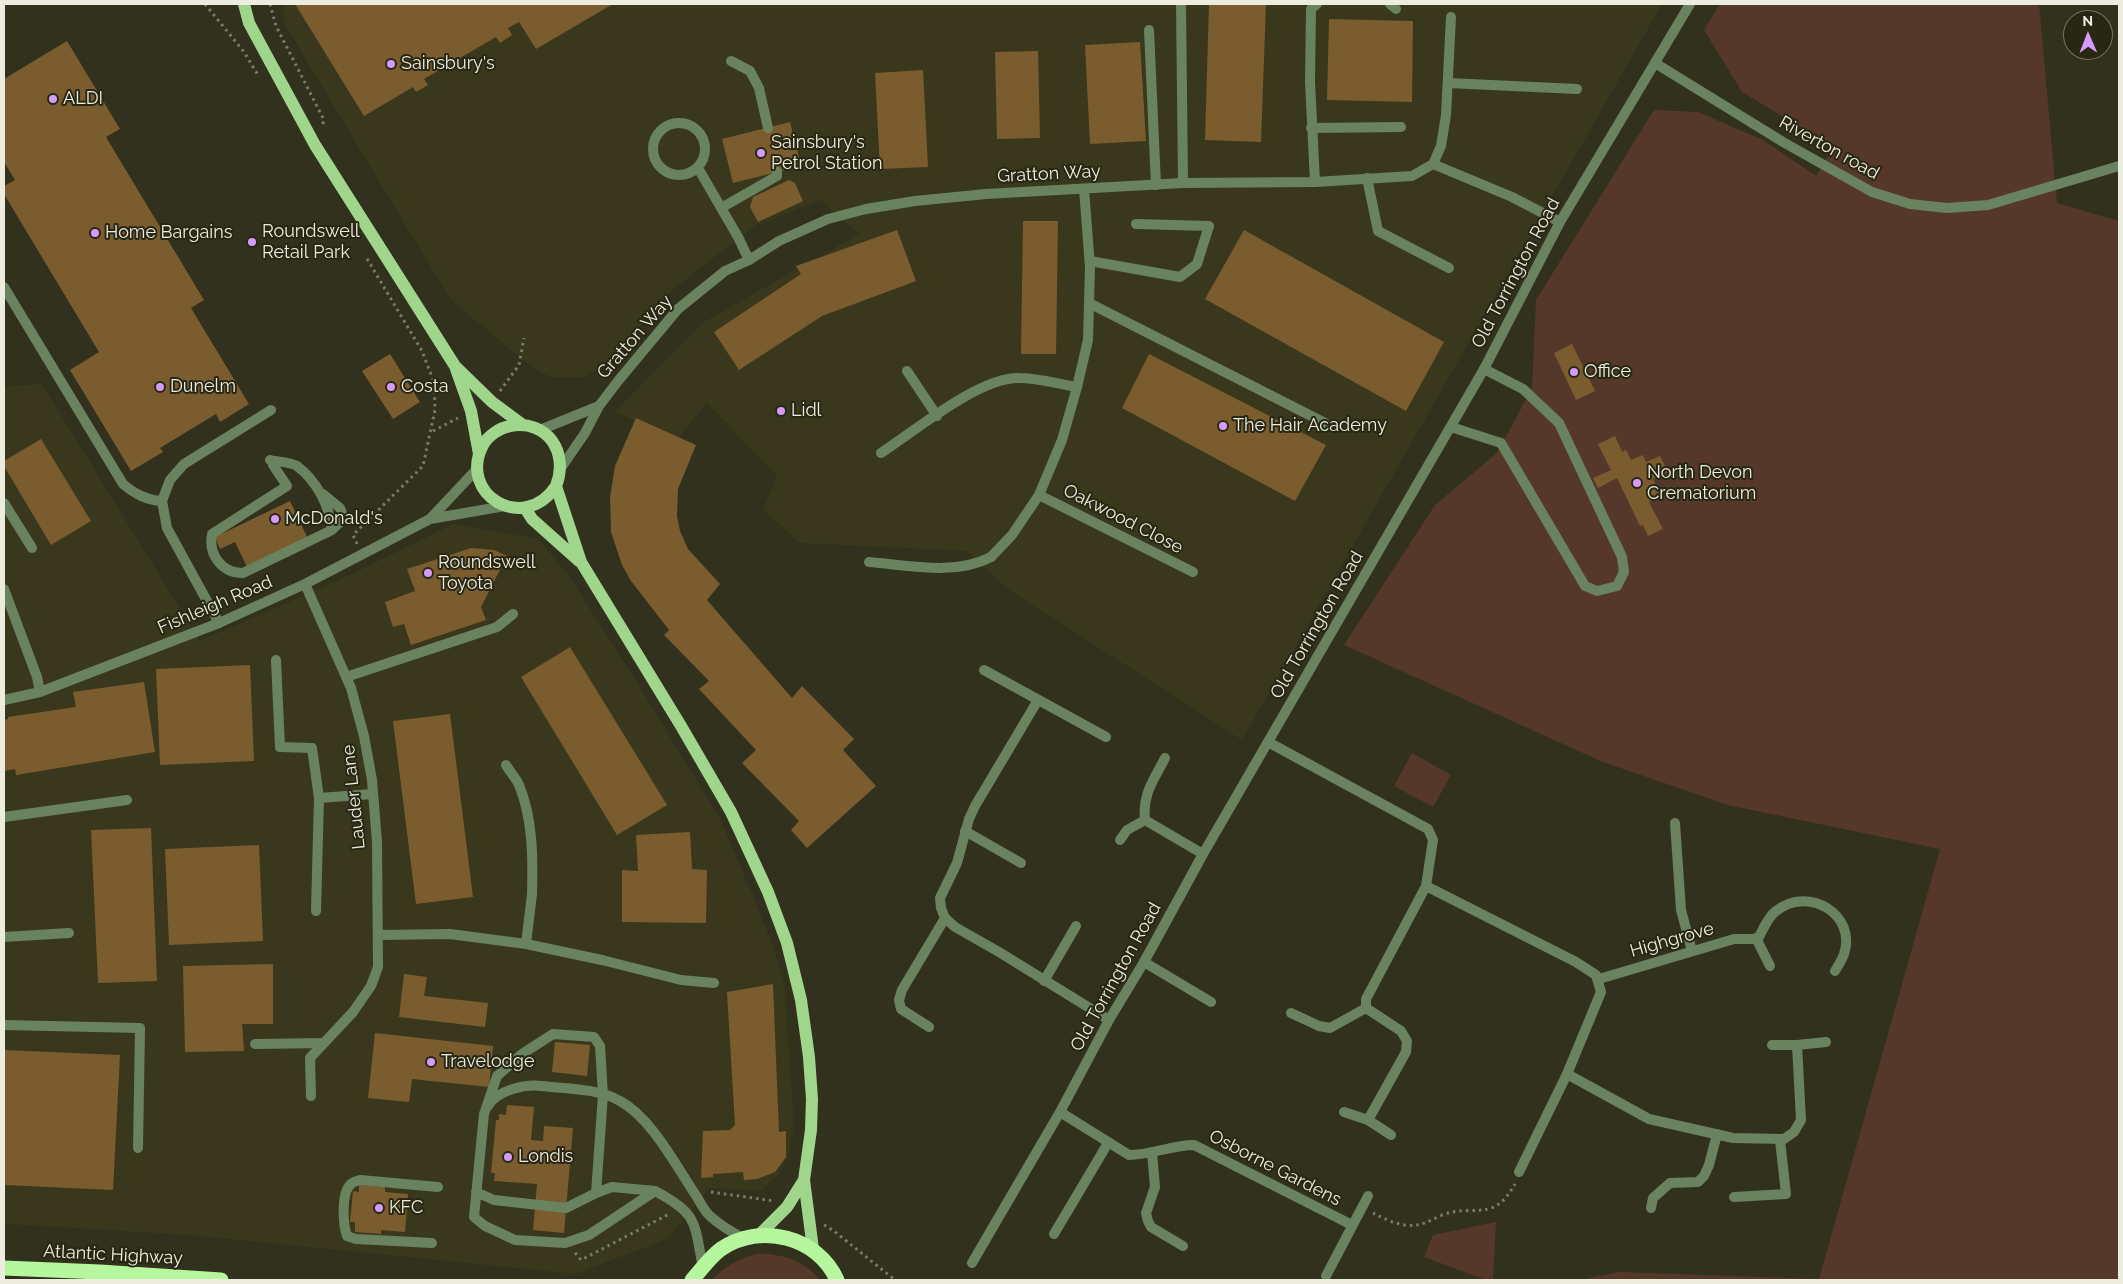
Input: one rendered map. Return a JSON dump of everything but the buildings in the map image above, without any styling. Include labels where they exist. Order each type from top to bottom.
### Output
[{"type":"highway","points":[[692,1280],[721,1249],[751,1238],[790,1238],[813,1250],[834,1274],[848,1280]]},
{"type":"highway","name":"Atlantic Highway","points":[[4,1268],[221,1280]]},
{"type":"main road","points":[[234,4],[249,23],[314,145],[455,366],[492,402],[523,425],[540,430],[556,446],[561,468],[556,486],[543,501],[525,508],[511,508],[499,503],[488,495],[480,483],[477,469],[479,454],[470,411],[455,366]]},
{"type":"main road","points":[[244,4],[249,23]]},
{"type":"main road","points":[[479,454],[486,441],[496,432],[509,426],[523,425]]},
{"type":"main road","points":[[556,486],[581,562],[681,726],[730,812],[768,892],[787,943],[801,1000],[809,1057],[812,1099],[811,1130],[804,1180],[813,1250]]},
{"type":"main road","points":[[525,508],[532,519],[581,562]]},
{"type":"main road","points":[[751,1238],[787,1207],[804,1180]]},
{"type":"street","points":[[1182,4],[1184,183]]},
{"type":"street","points":[[1315,182],[1311,128],[1311,9],[1317,4]]},
{"type":"street","name":"Old Torrington Road","points":[[972,1263],[1060,1112],[1109,1020],[1144,962],[1203,854],[1484,369],[1560,222],[1690,4]]},
{"type":"street","points":[[1451,17],[1446,115],[1441,146],[1432,164],[1512,197],[1560,222]]},
{"type":"street","points":[[1149,30],[1156,185]]},
{"type":"street","points":[[731,61],[750,71],[759,88],[768,128]]},
{"type":"street","name":"Riverton road","points":[[1655,62],[1783,142],[1872,192],[1910,204],[1946,208],[1988,205],[2119,166]]},
{"type":"street","points":[[1448,83],[1577,89]]},
{"type":"street","points":[[679,122],[689,124],[698,130],[704,139],[706,149],[704,159],[698,168],[690,174],[679,176],[669,174],[660,168],[652,149],[654,139],[660,130],[669,124],[679,122]]},
{"type":"street","points":[[1311,128],[1401,127]]},
{"type":"street","name":"Gratton Way","points":[[561,468],[585,433],[599,406],[678,309],[726,272],[779,241],[828,219],[866,209],[932,199],[1184,183],[1315,182],[1412,176],[1432,164]]},
{"type":"street","points":[[698,168],[722,208],[749,260]]},
{"type":"street","points":[[722,208],[777,176],[777,172]]},
{"type":"street","points":[[1367,178],[1378,231],[1449,268]]},
{"type":"street","name":"Oakwood Close","points":[[869,562],[954,567],[972,565],[991,557],[1012,535],[1039,495],[1062,440],[1088,340],[1090,261],[1084,189]]},
{"type":"street","points":[[1090,261],[1180,277],[1198,264],[1209,226],[1136,224]]},
{"type":"street","points":[[4,287],[123,484],[135,494],[150,500],[162,501]]},
{"type":"street","points":[[1089,303],[1325,423]]},
{"type":"street","points":[[1451,426],[1501,444],[1585,586],[1597,591],[1617,586],[1624,572],[1622,557],[1559,423],[1522,389],[1484,369]]},
{"type":"street","points":[[907,371],[937,416]]},
{"type":"street","points":[[882,453],[971,393],[1000,380],[1019,378],[1077,387]]},
{"type":"street","name":"Gratton Way","points":[[540,430],[599,406]]},
{"type":"street","points":[[219,623],[167,528],[162,501],[170,480],[184,464],[271,410]]},
{"type":"street","points":[[272,463],[296,465],[320,492],[331,515],[332,530],[243,573],[234,573],[222,568],[212,550],[212,534],[287,486],[272,463]]},
{"type":"street","name":"Fishleigh Road","points":[[430,519],[477,469]]},
{"type":"street","name":"Oakwood Close","points":[[1039,495],[1193,572]]},
{"type":"street","points":[[4,503],[32,548]]},
{"type":"street","name":"Fishleigh Road","points":[[4,700],[40,692],[219,623],[305,584],[430,519],[506,506]]},
{"type":"street","name":"Lauder Lane","points":[[305,584],[346,677],[364,736],[373,794],[377,842],[379,935],[378,967],[371,986],[353,1012],[310,1058],[311,1096]]},
{"type":"street","points":[[4,589],[37,677],[40,692]]},
{"type":"street","points":[[346,677],[496,626],[513,614]]},
{"type":"street","points":[[276,660],[280,747],[312,748],[319,798],[316,911]]},
{"type":"street","points":[[984,670],[1106,737]]},
{"type":"street","points":[[1038,700],[981,792],[965,831],[957,863],[940,898],[941,908],[945,918],[955,927],[1109,1020]]},
{"type":"street","points":[[1268,742],[1428,829],[1432,840],[1426,886],[1366,1004],[1330,1028],[1319,1026],[1291,1013]]},
{"type":"street","points":[[1145,820],[1144,806],[1146,794],[1165,758]]},
{"type":"street","points":[[506,765],[518,784],[524,803],[533,849],[532,894],[526,944]]},
{"type":"street","points":[[319,798],[373,794]]},
{"type":"street","points":[[4,817],[127,800]]},
{"type":"street","points":[[1145,820],[1203,854]]},
{"type":"street","points":[[1120,840],[1127,830],[1145,820]]},
{"type":"street","points":[[1675,823],[1681,910],[1692,951]]},
{"type":"street","points":[[965,831],[1021,863]]},
{"type":"street","points":[[1426,886],[1588,968],[1599,979],[1601,992],[1567,1074],[1519,1172]]},
{"type":"street","points":[[1770,966],[1756,938],[1759,938],[1774,912],[1787,904],[1802,900],[1828,908],[1841,923],[1845,936],[1845,954],[1835,972]]},
{"type":"street","points":[[929,1027],[901,1009],[899,1000],[902,990],[945,918]]},
{"type":"street","points":[[1044,981],[1076,926]]},
{"type":"street","points":[[4,937],[69,932]]},
{"type":"street","points":[[379,935],[450,934],[526,944],[602,960],[681,980],[714,983]]},
{"type":"street","name":"Highgrove","points":[[1599,979],[1734,939],[1756,938]]},
{"type":"street","points":[[1144,962],[1211,1002]]},
{"type":"street","points":[[1366,1004],[1401,1031],[1407,1041],[1406,1052],[1368,1120]]},
{"type":"street","points":[[4,1025],[140,1028],[138,1148]]},
{"type":"street","points":[[596,1193],[603,1095],[600,1046],[594,1037],[553,1034],[522,1054],[497,1076],[484,1114],[474,1217],[485,1226],[515,1240],[565,1243],[589,1235],[656,1191]]},
{"type":"street","points":[[1772,1045],[1826,1042]]},
{"type":"street","points":[[255,1044],[324,1043]]},
{"type":"street","points":[[1567,1074],[1649,1119],[1717,1134],[1759,1140],[1784,1140],[1794,1132],[1801,1120],[1797,1045]]},
{"type":"street","points":[[484,1114],[490,1101],[511,1089],[535,1085],[603,1095],[619,1100],[637,1112],[667,1152],[709,1215],[728,1230],[751,1238]]},
{"type":"street","name":"Osborne Gardens","points":[[1060,1112],[1108,1143],[1129,1154],[1140,1155],[1180,1145],[1194,1145],[1352,1225]]},
{"type":"street","points":[[1344,1112],[1368,1120],[1391,1135]]},
{"type":"street","points":[[1651,1208],[1653,1198],[1670,1183],[1698,1182],[1704,1176],[1717,1134]]},
{"type":"street","points":[[1734,1197],[1786,1194],[1780,1140]]},
{"type":"street","points":[[1054,1234],[1108,1143]]},
{"type":"street","points":[[1152,1152],[1155,1187],[1146,1213],[1148,1221],[1152,1227],[1183,1246]]},
{"type":"street","points":[[432,1243],[356,1239],[347,1236],[344,1225],[344,1207],[350,1184],[360,1180],[438,1187]]},
{"type":"street","points":[[476,1192],[494,1200],[566,1208],[612,1187],[656,1191],[682,1207],[695,1223],[703,1268]]},
{"type":"street","name":"Osborne Gardens","points":[[1326,1276],[1368,1196]]},
{"type":"path","points":[[205,4],[244,52],[259,78]]},
{"type":"path","points":[[270,4],[276,26],[324,120],[314,145]]},
{"type":"path","points":[[353,535],[423,466],[435,410],[434,382],[422,351],[363,253]]},
{"type":"path","points":[[1361,1207],[1404,1225],[1417,1226],[1430,1222],[1442,1215],[1459,1212],[1480,1212],[1491,1209],[1501,1203],[1513,1188],[1519,1177],[1519,1172]]},
{"type":"path","points":[[834,1231],[895,1280]]},
{"type":"shaded area","points":[[283,4],[1662,4],[1242,740],[1009,590],[967,551],[800,543],[763,510],[777,476],[707,403],[678,438],[615,412],[702,323],[859,234],[820,200],[755,226],[672,290],[607,363],[583,377],[550,377],[529,365],[450,299],[284,23]]},
{"type":"shaded area","points":[[1720,4],[2039,4],[2057,203],[2119,221],[2119,1280],[1580,1280],[1619,1272],[1819,1279],[1940,849],[1728,805],[1603,762],[1344,645],[1435,505],[1497,453],[1532,388],[1536,300],[1654,110],[1698,112],[1763,140],[1816,176],[1834,147],[1742,92],[1704,30]]},
{"type":"shaded area","points":[[42,384],[200,641],[348,576],[453,524],[539,539],[569,576],[721,820],[769,935],[784,982],[793,1111],[793,1132],[788,1157],[777,1176],[760,1191],[710,1188],[667,1239],[575,1274],[190,1235],[4,1224],[4,386]]},
{"type":"shaded area","points":[[1412,753],[1451,775],[1433,807],[1394,786]]},
{"type":"shaded area","points":[[1496,1222],[1493,1280],[1486,1280],[1424,1257],[1433,1235]]},
{"type":"shaded area","points":[[756,1254],[774,1255],[791,1259],[807,1267],[820,1280],[712,1280],[732,1264]]},
{"type":"place","name":"Sainsbury's","points":[[391,64]]},
{"type":"place","name":"ALDI","points":[[53,99]]},
{"type":"place","name":"Sainsbury's Petrol Station","points":[[761,153]]},
{"type":"place","name":"Home Bargains","points":[[95,233]]},
{"type":"place","name":"Roundswell Retail Park","points":[[252,242]]},
{"type":"place","name":"Office","points":[[1574,372]]},
{"type":"place","name":"Dunelm","points":[[160,387]]},
{"type":"place","name":"Costa","points":[[391,387]]},
{"type":"place","name":"Lidl","points":[[781,411]]},
{"type":"place","name":"The Hair Academy","points":[[1223,426]]},
{"type":"place","name":"North Devon Crematorium","points":[[1637,483]]},
{"type":"place","name":"McDonald's","points":[[275,519]]},
{"type":"place","name":"Roundswell Toyota","points":[[428,573]]},
{"type":"place","name":"Travelodge","points":[[431,1062]]},
{"type":"place","name":"Londis","points":[[508,1157]]},
{"type":"place","name":"KFC","points":[[379,1208]]}]
